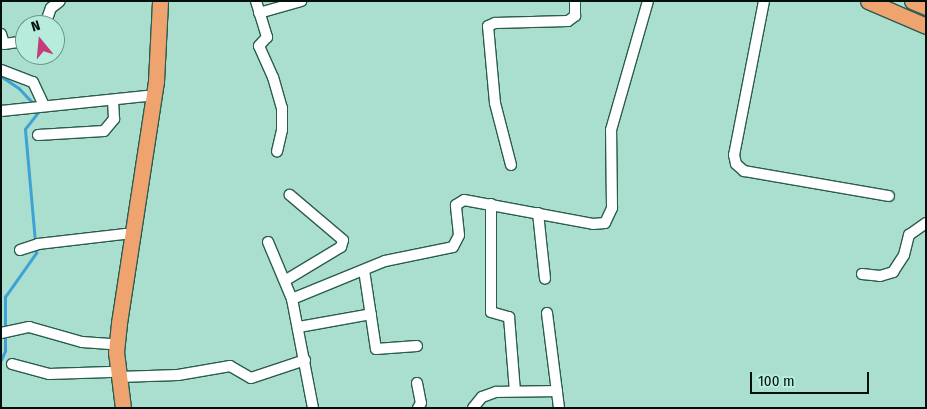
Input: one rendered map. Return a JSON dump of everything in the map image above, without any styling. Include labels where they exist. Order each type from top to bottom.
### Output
[{"type":"highway","points":[[123,408],[110,344],[146,96],[153,1]]},
{"type":"highway","points":[[116,408],[115,375],[119,323],[156,81],[160,1]]},
{"type":"highway","points":[[868,1],[926,26]]},
{"type":"highway","points":[[912,1],[926,7]]},
{"type":"street","points":[[46,1],[48,13]]},
{"type":"street","points":[[48,13],[60,1]]},
{"type":"street","points":[[256,1],[267,37],[259,46],[274,77],[283,120],[277,151]]},
{"type":"street","points":[[259,13],[301,1]]},
{"type":"street","points":[[511,165],[495,103],[488,26],[495,23],[568,21],[575,16],[575,1]]},
{"type":"street","points":[[292,299],[405,255],[453,247],[459,235],[455,210],[458,202],[468,200],[594,224],[605,222],[610,216],[610,130],[648,1]]},
{"type":"street","points":[[764,1],[734,155],[736,164],[744,171],[889,196]]},
{"type":"street","points":[[1,34],[4,44],[15,42]]},
{"type":"street","points":[[1,70],[33,82],[42,106]]},
{"type":"street","points":[[1,111],[146,96]]},
{"type":"street","points":[[38,135],[104,131],[114,119],[113,100]]},
{"type":"street","points":[[286,280],[341,247],[343,240],[290,195]]},
{"type":"street","points":[[491,204],[491,312],[508,315],[510,318],[515,391]]},
{"type":"street","points":[[538,213],[544,279]]},
{"type":"street","points":[[862,274],[880,276],[893,272],[904,255],[909,235],[926,222]]},
{"type":"street","points":[[20,250],[38,244],[126,234]]},
{"type":"street","points":[[268,242],[286,280],[292,299],[299,327],[313,408]]},
{"type":"street","points":[[364,270],[378,350],[417,346]]},
{"type":"street","points":[[547,312],[559,408]]},
{"type":"street","points":[[299,327],[371,314]]},
{"type":"street","points":[[1,334],[29,326],[82,342],[110,344]]},
{"type":"street","points":[[12,364],[49,374],[178,376],[230,366],[251,378],[305,360]]},
{"type":"street","points":[[417,384],[421,403],[418,408]]},
{"type":"street","points":[[473,408],[489,394],[515,391],[557,391]]},
{"type":"waterway","points":[[1,76],[19,88],[34,104]]},
{"type":"waterway","points":[[35,242],[25,129],[40,110]]},
{"type":"waterway","points":[[5,330],[5,297],[36,253],[35,248]]},
{"type":"waterway","points":[[1,360],[5,351],[5,336]]}]
